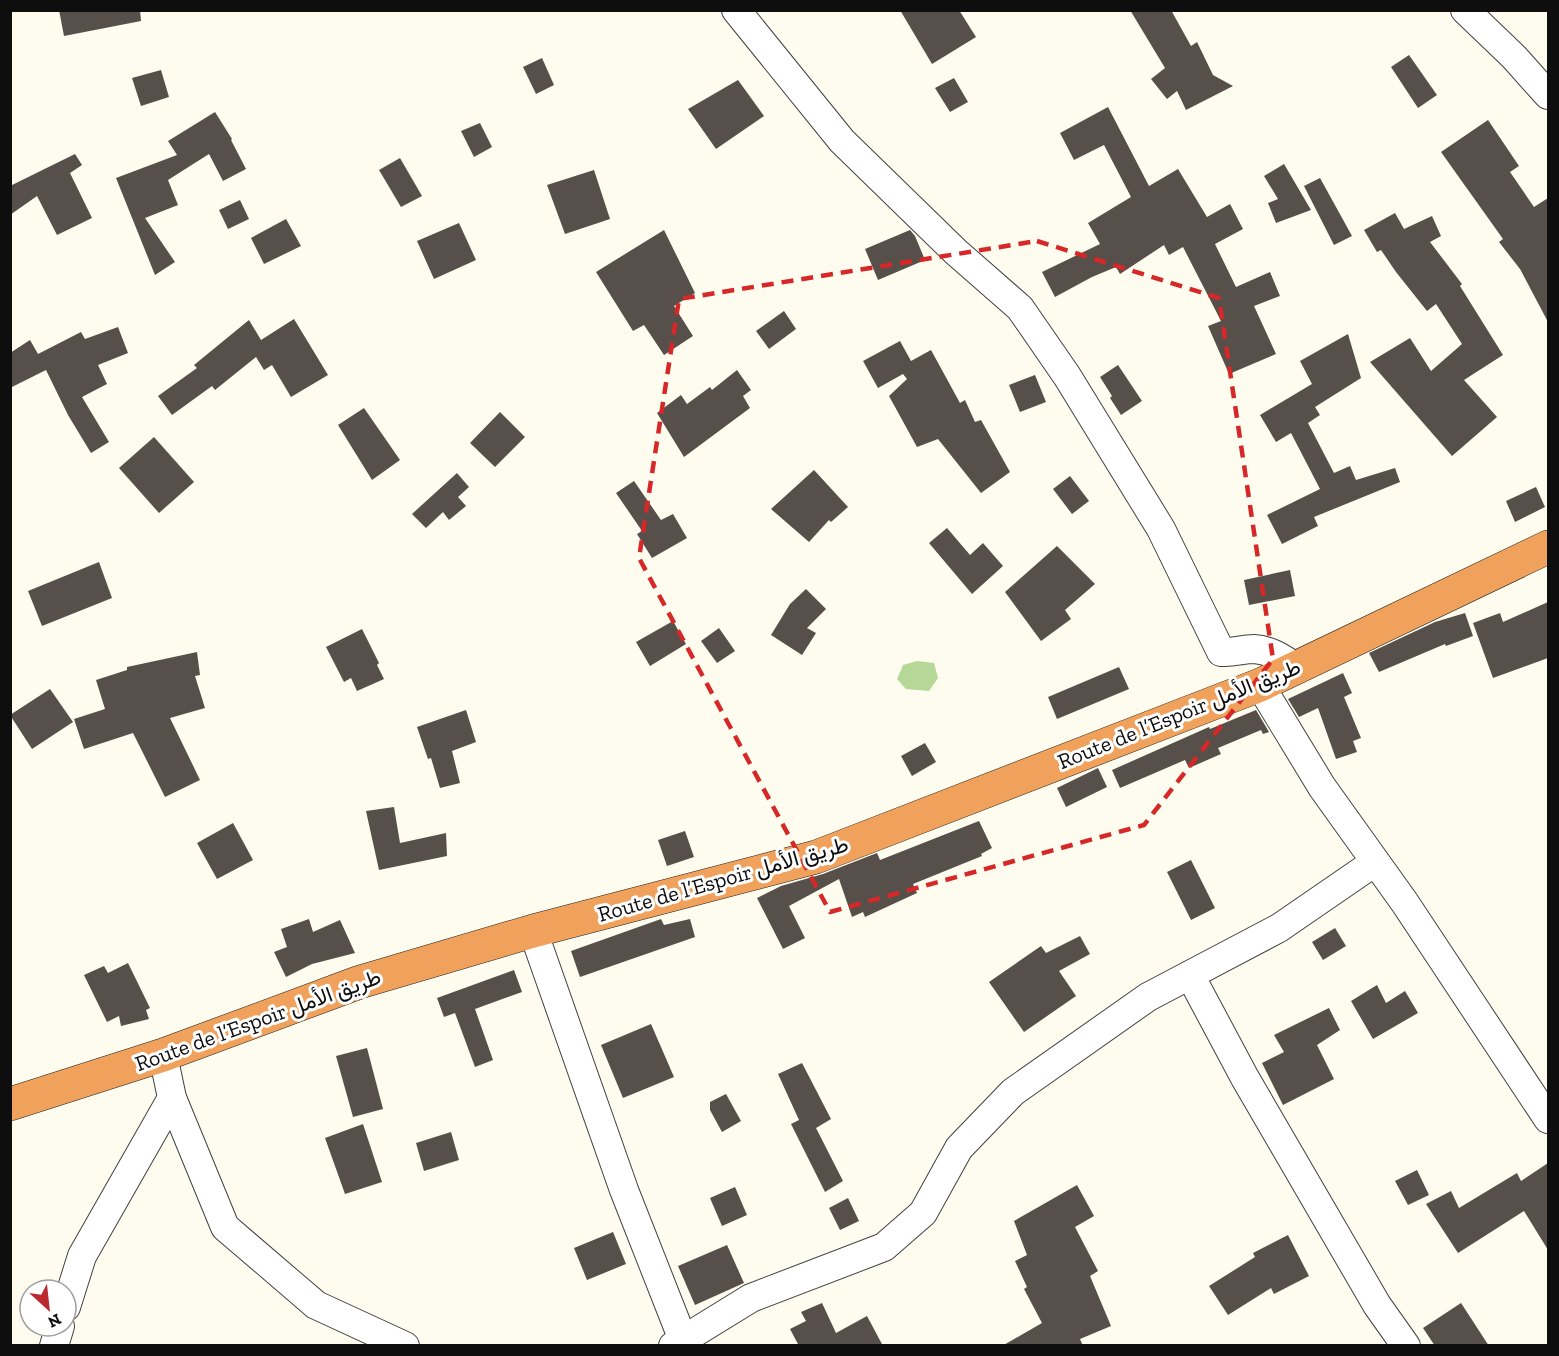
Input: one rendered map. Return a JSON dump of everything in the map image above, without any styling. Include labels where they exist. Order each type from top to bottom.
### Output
[{"type":"highway","name":"Route de l’Espoir طريق الأمل","points":[[10,1104],[163,1055],[360,982],[533,931],[816,857],[1260,685],[1548,547]]},
{"type":"street","points":[[736,10],[842,141],[956,252],[1020,308],[1067,375],[1161,529],[1221,652],[1233,653],[1253,649],[1276,654],[1297,668]]},
{"type":"street","points":[[1464,10],[1514,57],[1548,95]]},
{"type":"street","points":[[1260,685],[1322,787],[1405,903],[1548,1119]]},
{"type":"street","points":[[533,931],[678,1342],[751,1298],[884,1247],[923,1213],[959,1148],[1013,1092],[1148,997],[1279,928],[1375,862]]},
{"type":"street","points":[[1190,975],[1245,1078],[1365,1284],[1406,1346]]},
{"type":"street","points":[[163,1055],[172,1098],[225,1227],[316,1305],[405,1346]]},
{"type":"street","points":[[75,1278],[82,1256],[172,1098]]},
{"type":"highlighted area","points":[[1037,241],[1219,298],[1273,659],[1144,825],[830,912],[639,558],[679,299]]},
{"type":"green space","points":[[917,661],[934,663],[938,678],[929,691],[906,689],[897,679],[903,665]]},
{"type":"building","points":[[59,10],[140,10],[141,21],[64,36]]},
{"type":"building","points":[[900,10],[959,10],[976,37],[932,64]]},
{"type":"building","points":[[1130,10],[1171,10],[1191,46],[1197,42],[1213,75],[1233,86],[1186,110],[1177,91],[1167,99],[1151,79],[1165,68]]},
{"type":"building","points":[[1409,55],[1437,95],[1418,108],[1391,67]]},
{"type":"building","points":[[542,58],[554,85],[536,94],[523,67]]},
{"type":"building","points":[[161,70],[169,97],[141,106],[132,78]]},
{"type":"building","points":[[954,78],[968,102],[950,112],[935,88]]},
{"type":"building","points":[[738,80],[764,116],[716,149],[688,109]]},
{"type":"building","points":[[1108,107],[1149,186],[1178,169],[1207,217],[1230,204],[1243,229],[1215,244],[1236,287],[1270,272],[1280,296],[1254,306],[1276,354],[1229,374],[1208,326],[1221,321],[1183,247],[1169,255],[1164,245],[1120,274],[1116,267],[1055,297],[1042,272],[1100,244],[1088,223],[1131,197],[1104,145],[1074,160],[1060,133]]},
{"type":"building","points":[[215,112],[232,139],[246,169],[223,181],[209,154],[168,180],[178,205],[145,218],[175,262],[155,275],[116,178],[177,155],[168,141]]},
{"type":"building","points":[[1488,120],[1519,166],[1510,172],[1534,207],[1548,198],[1548,322],[1520,269],[1499,242],[1503,239],[1441,152]]},
{"type":"building","points":[[480,123],[492,147],[474,157],[461,131]]},
{"type":"building","points":[[75,154],[82,165],[70,173],[92,218],[57,235],[37,196],[10,215],[10,186]]},
{"type":"building","points":[[400,158],[422,196],[401,207],[379,170]]},
{"type":"building","points":[[1284,164],[1311,210],[1276,223],[1268,203],[1278,199],[1264,176]]},
{"type":"building","points":[[594,170],[610,219],[565,234],[547,185]]},
{"type":"building","points":[[1320,178],[1352,236],[1334,245],[1304,186]]},
{"type":"building","points":[[240,200],[249,219],[228,229],[219,210]]},
{"type":"building","points":[[1395,213],[1404,229],[1432,216],[1441,236],[1430,242],[1462,284],[1460,286],[1503,355],[1464,380],[1497,417],[1452,456],[1370,362],[1410,338],[1431,371],[1462,344],[1436,304],[1427,311],[1381,250],[1377,252],[1364,230]]},
{"type":"building","points":[[286,219],[301,246],[264,264],[251,238]]},
{"type":"building","points":[[459,223],[476,260],[434,279],[417,241]]},
{"type":"building","points":[[664,230],[695,293],[674,306],[693,336],[664,355],[644,325],[633,331],[596,272]]},
{"type":"building","points":[[910,230],[925,260],[878,280],[865,249]]},
{"type":"building","points":[[784,311],[796,329],[769,349],[756,331]]},
{"type":"building","points":[[294,319],[328,375],[291,397],[272,365],[264,370],[256,357],[215,390],[212,386],[172,415],[158,396],[197,368],[194,365],[249,320],[261,340]]},
{"type":"building","points":[[118,327],[128,353],[98,365],[107,384],[82,397],[109,442],[91,453],[68,415],[46,370],[10,388],[10,353],[30,340],[38,354],[81,332],[85,339]]},
{"type":"building","points":[[1348,334],[1361,378],[1315,407],[1320,415],[1308,423],[1334,473],[1350,466],[1356,480],[1395,468],[1400,482],[1314,517],[1318,526],[1282,544],[1267,515],[1320,489],[1291,433],[1276,442],[1260,415],[1312,384],[1300,361]]},
{"type":"building","points":[[900,341],[911,361],[931,350],[960,403],[965,400],[975,422],[981,420],[1010,472],[981,493],[938,439],[917,447],[889,396],[907,379],[903,374],[878,388],[863,361]]},
{"type":"building","points":[[1118,365],[1142,401],[1121,415],[1100,377]]},
{"type":"building","points":[[737,370],[751,390],[743,396],[750,408],[684,457],[657,413],[681,395],[687,404],[710,387],[712,390]]},
{"type":"building","points":[[1035,375],[1046,402],[1020,412],[1009,385]]},
{"type":"building","points":[[364,408],[400,460],[372,480],[338,425]]},
{"type":"building","points":[[500,412],[525,437],[495,467],[470,443]]},
{"type":"building","points":[[154,437],[194,482],[159,513],[119,468]]},
{"type":"building","points":[[814,470],[848,507],[831,522],[829,520],[809,542],[771,509]]},
{"type":"building","points":[[457,473],[469,487],[458,497],[466,506],[449,520],[443,512],[426,528],[412,514]]},
{"type":"building","points":[[1070,476],[1089,501],[1072,514],[1053,489]]},
{"type":"building","points":[[634,481],[661,520],[673,514],[687,538],[652,558],[637,534],[642,531],[616,493]]},
{"type":"building","points":[[1536,487],[1545,507],[1515,522],[1506,501]]},
{"type":"building","points":[[947,528],[970,555],[983,543],[1003,566],[972,594],[929,543]]},
{"type":"building","points":[[1057,546],[1095,584],[1065,610],[1071,619],[1041,641],[1005,592]]},
{"type":"building","points":[[99,562],[112,598],[42,626],[28,591]]},
{"type":"building","points":[[1290,570],[1295,596],[1249,605],[1244,580]]},
{"type":"building","points":[[806,589],[826,609],[807,628],[816,633],[802,655],[771,635],[790,604]]},
{"type":"building","points":[[1548,602],[1548,658],[1493,678],[1473,623],[1500,613],[1503,622]]},
{"type":"building","points":[[1465,613],[1473,636],[1446,646],[1445,644],[1379,672],[1369,653],[1435,622]]},
{"type":"building","points":[[673,621],[686,644],[650,666],[636,642]]},
{"type":"building","points":[[719,628],[735,651],[717,663],[701,641]]},
{"type":"building","points":[[362,629],[379,663],[377,665],[384,679],[357,691],[351,678],[344,682],[326,647]]},
{"type":"building","points":[[197,652],[200,675],[195,676],[205,708],[170,718],[200,780],[165,797],[133,733],[84,749],[74,719],[105,709],[96,680],[127,670],[127,667]]},
{"type":"building","points":[[1119,667],[1129,689],[1057,719],[1048,697]]},
{"type":"building","points":[[1343,673],[1352,693],[1344,697],[1361,738],[1353,741],[1357,752],[1336,759],[1318,708],[1299,717],[1288,699]]},
{"type":"building","points":[[50,689],[73,722],[32,749],[10,715]]},
{"type":"building","points":[[466,710],[476,742],[452,751],[460,783],[440,788],[431,758],[428,759],[417,727]]},
{"type":"building","points":[[1256,710],[1269,732],[1263,734],[1261,730],[1218,748],[1221,754],[1189,768],[1185,760],[1120,788],[1112,770],[1209,727],[1210,729]]},
{"type":"building","points":[[925,743],[936,762],[912,776],[901,756]]},
{"type":"building","points":[[1098,768],[1107,787],[1066,807],[1057,788]]},
{"type":"building","points":[[394,807],[400,843],[446,833],[447,856],[379,870],[366,811]]},
{"type":"building","points":[[979,821],[992,848],[981,854],[982,856],[913,884],[917,893],[865,917],[863,912],[852,917],[839,879],[789,906],[805,938],[783,949],[757,898],[781,886],[823,874],[877,853],[880,860]]},
{"type":"building","points":[[233,823],[253,860],[217,879],[197,843]]},
{"type":"building","points":[[685,831],[694,857],[667,866],[658,840]]},
{"type":"building","points":[[1191,860],[1215,908],[1191,920],[1167,872]]},
{"type":"building","points":[[309,919],[313,932],[340,920],[355,953],[312,964],[286,977],[274,952],[287,947],[281,929]]},
{"type":"building","points":[[661,919],[664,925],[690,919],[695,937],[580,977],[571,951]]},
{"type":"building","points":[[1335,928],[1346,946],[1323,960],[1312,942]]},
{"type":"building","points":[[1080,936],[1090,954],[1059,971],[1076,996],[1024,1032],[989,982],[1041,946],[1046,953]]},
{"type":"building","points":[[128,963],[150,1008],[146,1010],[149,1019],[121,1026],[119,1016],[107,1022],[84,975],[104,966],[108,973]]},
{"type":"building","points":[[514,970],[522,992],[475,1009],[493,1060],[475,1067],[455,1013],[444,1017],[437,998]]},
{"type":"building","points":[[1377,985],[1386,1003],[1405,991],[1418,1013],[1373,1039],[1351,1001]]},
{"type":"building","points":[[1329,1008],[1340,1030],[1317,1045],[1334,1079],[1283,1105],[1262,1063],[1284,1052],[1274,1035]]},
{"type":"building","points":[[651,1024],[674,1077],[623,1098],[601,1045]]},
{"type":"building","points":[[367,1048],[383,1109],[353,1117],[336,1056]]},
{"type":"building","points":[[802,1063],[831,1119],[816,1128],[843,1181],[825,1192],[791,1124],[799,1120],[778,1074]]},
{"type":"building","points":[[726,1094],[741,1121],[722,1132],[710,1110],[710,1102]]},
{"type":"building","points":[[363,1124],[382,1182],[345,1194],[325,1138]]},
{"type":"building","points":[[451,1132],[459,1160],[424,1171],[416,1143]]},
{"type":"building","points":[[1548,1163],[1548,1250],[1524,1211],[1458,1253],[1426,1204],[1451,1191],[1459,1208],[1517,1173],[1521,1181]]},
{"type":"building","points":[[1417,1170],[1429,1195],[1408,1205],[1395,1181]]},
{"type":"building","points":[[1077,1185],[1094,1216],[1075,1227],[1098,1271],[1090,1276],[1111,1326],[1080,1339],[1083,1346],[1002,1346],[1042,1323],[1024,1289],[1027,1287],[1015,1261],[1027,1255],[1014,1221]]},
{"type":"building","points":[[735,1187],[747,1215],[722,1226],[710,1198]]},
{"type":"building","points":[[848,1198],[859,1221],[840,1230],[829,1208]]},
{"type":"building","points":[[613,1232],[626,1264],[587,1280],[574,1248]]},
{"type":"building","points":[[1288,1235],[1309,1276],[1274,1294],[1271,1288],[1228,1315],[1209,1286],[1255,1257],[1253,1253]]},
{"type":"building","points":[[727,1245],[744,1283],[695,1305],[678,1266]]},
{"type":"building","points":[[822,1303],[836,1333],[867,1316],[883,1346],[799,1346],[790,1329],[806,1321],[801,1312]]},
{"type":"building","points":[[1461,1303],[1489,1346],[1435,1346],[1423,1328]]}]
